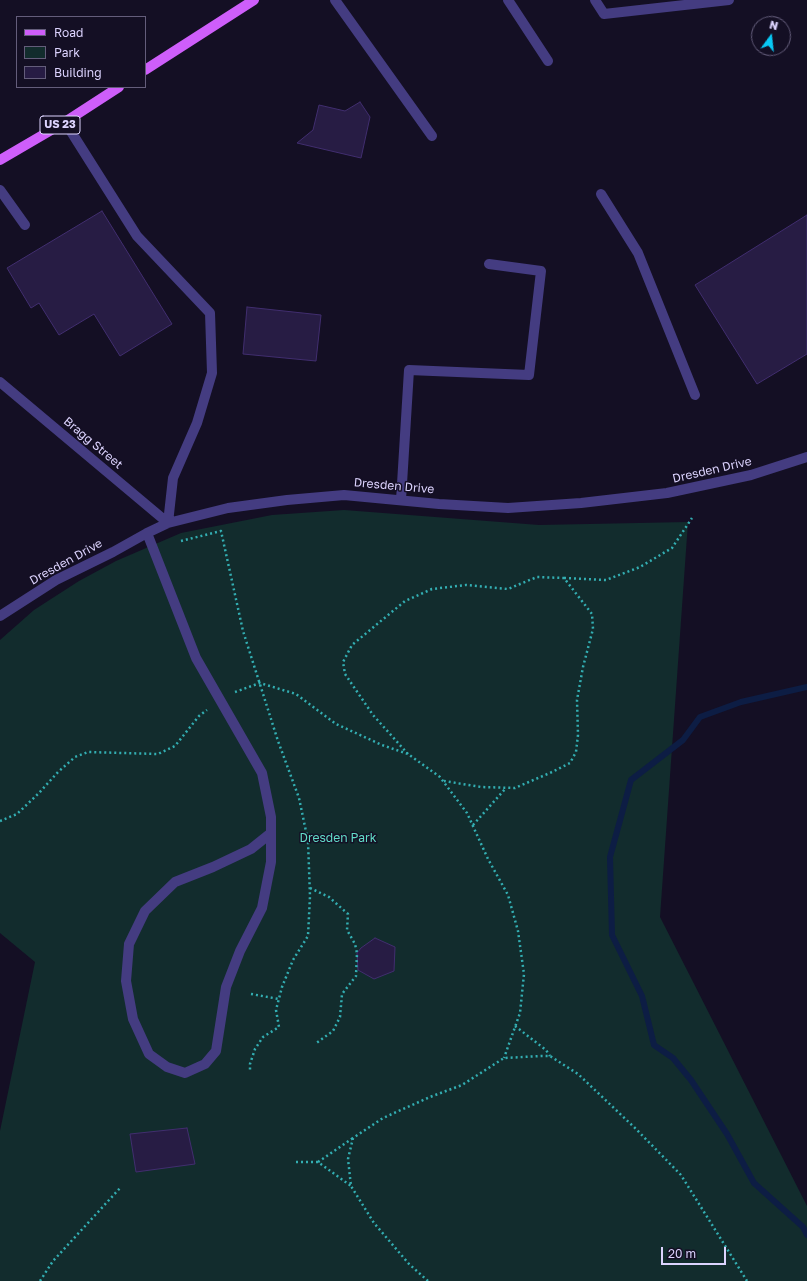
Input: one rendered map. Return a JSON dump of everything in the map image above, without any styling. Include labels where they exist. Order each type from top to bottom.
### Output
[{"type":"main road","points":[[146,69],[254,0]]},
{"type":"main road","name":"US 23","points":[[0,160],[65,122],[117,88]]},
{"type":"street","points":[[335,0],[432,136]]},
{"type":"street","points":[[508,0],[548,61]]},
{"type":"street","points":[[595,0],[604,14],[729,0]]},
{"type":"street","points":[[65,122],[137,236],[210,312],[212,373],[197,423],[173,478],[168,523]]},
{"type":"street","points":[[0,190],[25,225]]},
{"type":"street","points":[[601,194],[638,252],[695,395]]},
{"type":"street","points":[[401,500],[409,370],[530,375],[541,271],[489,264]]},
{"type":"street","name":"Bragg Street","points":[[0,382],[168,523]]},
{"type":"street","name":"Dresden Drive","points":[[0,616],[56,580],[113,552],[147,532],[168,523],[228,508],[287,500],[344,495],[508,508],[589,502],[667,493],[751,475],[807,457]]},
{"type":"street","points":[[147,532],[196,658],[262,773],[270,817],[271,833],[271,862],[262,908],[240,950],[226,987],[216,1051],[205,1064],[184,1073],[167,1067],[149,1054],[133,1019],[126,981],[129,944],[145,911],[175,882],[213,867],[251,849],[271,833]]},
{"type":"path","points":[[504,1058],[520,1012],[524,974],[518,931],[508,895],[488,859],[467,813],[444,781],[408,754],[373,715],[345,674],[343,662],[352,645],[405,601],[432,589],[466,585],[508,589],[537,577],[606,580],[640,567],[672,548],[692,518]]},
{"type":"path","points":[[444,781],[481,787],[515,788],[570,763],[576,752],[578,735],[577,700],[583,667],[593,629],[592,614],[564,578]]},
{"type":"path","points":[[235,692],[260,683],[296,694],[336,724],[408,754]]},
{"type":"path","points":[[0,821],[17,814],[58,772],[75,757],[88,752],[158,754],[176,746],[199,716],[209,709]]},
{"type":"path","points":[[473,825],[506,788]]},
{"type":"path","points":[[310,888],[329,897],[348,914],[347,930],[355,944],[357,953],[356,976],[342,994],[340,1017],[333,1031],[315,1044]]},
{"type":"path","points":[[251,994],[279,999]]},
{"type":"path","points":[[515,1026],[546,1050],[550,1056],[578,1074],[635,1128],[680,1175],[747,1281]]},
{"type":"path","points":[[296,1162],[318,1162],[383,1118],[430,1097],[462,1085],[504,1058],[550,1056]]},
{"type":"path","points":[[351,1186],[348,1159],[353,1138]]},
{"type":"path","points":[[318,1162],[351,1186],[374,1223],[409,1264],[428,1281]]},
{"type":"path","points":[[40,1281],[53,1261],[121,1187]]},
{"type":"green space","name":"Dresden Park","points":[[344,510],[539,525],[688,522],[660,917],[807,1206],[807,1281],[0,1281],[0,1131],[35,962],[0,933],[0,640],[34,610],[79,581],[116,561],[181,533],[272,515]]},
{"type":"building","points":[[360,102],[370,117],[361,158],[297,143],[313,130],[319,105],[345,111]]},
{"type":"building","points":[[102,211],[172,324],[120,356],[94,314],[59,335],[39,303],[31,308],[7,268]]},
{"type":"building","points":[[807,215],[807,354],[757,384],[695,285]]},
{"type":"building","points":[[247,307],[321,315],[316,361],[243,354]]},
{"type":"building","points":[[375,938],[395,947],[394,971],[374,979],[358,970],[357,953],[361,948]]},
{"type":"building","points":[[187,1128],[195,1164],[136,1172],[130,1134]]},
{"type":"waterway","points":[[807,687],[741,702],[700,717],[683,740],[631,780],[610,857],[612,935],[642,996],[654,1045],[673,1058],[691,1080],[727,1134],[754,1183],[803,1227],[807,1235]]}]
